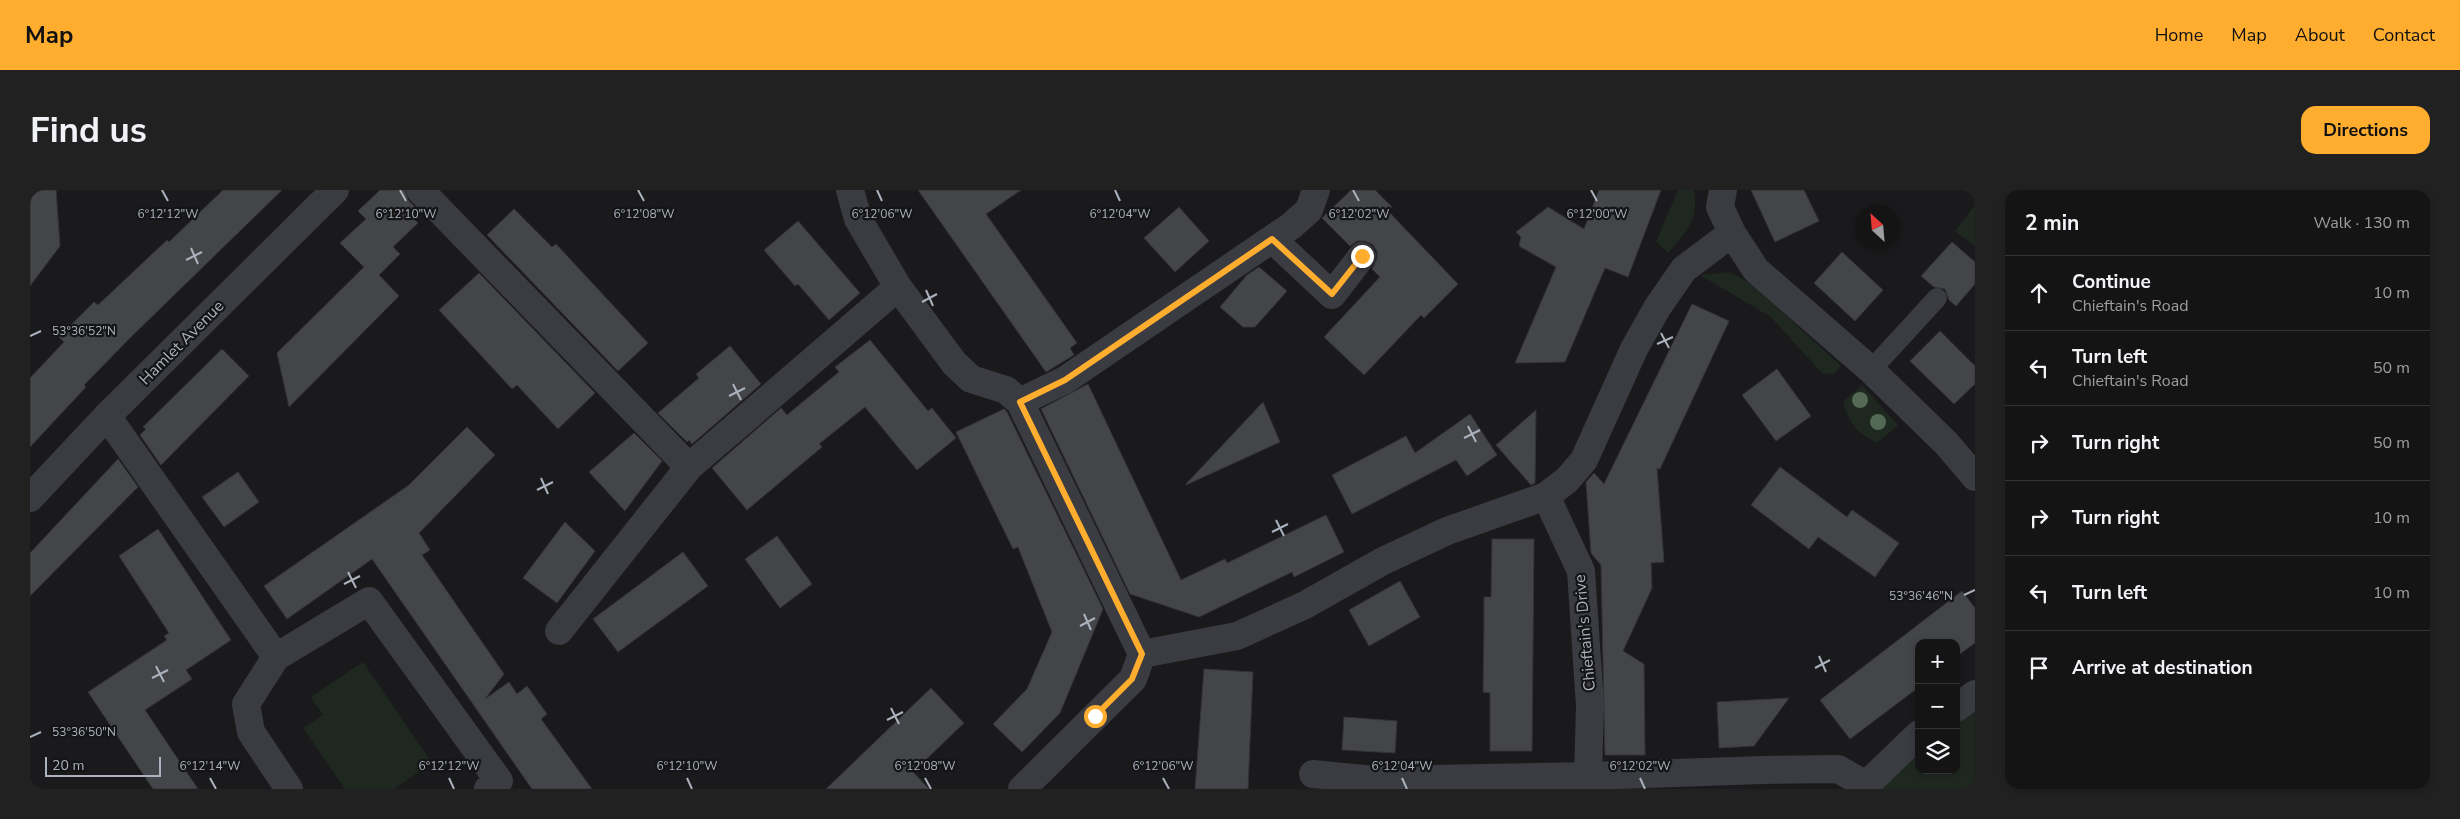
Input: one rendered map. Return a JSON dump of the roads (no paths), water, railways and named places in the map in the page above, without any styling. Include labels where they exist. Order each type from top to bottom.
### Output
[{"type":"street","name":"Hamlet Avenue","points":[[30,498],[106,416],[335,190]]},
{"type":"street","points":[[420,190],[689,466]]},
{"type":"street","points":[[850,190],[858,219],[898,287],[954,363],[971,379],[1006,390],[1020,402],[1142,654],[1132,679],[1022,789]]},
{"type":"street","points":[[1020,402],[1065,380],[1272,239],[1309,210],[1316,190]]},
{"type":"street","points":[[1723,190],[1720,207],[1732,233],[1756,270],[1871,370],[1946,444],[1975,477]]},
{"type":"street","points":[[1142,654],[1237,636],[1305,605],[1383,561],[1447,531],[1546,496],[1566,480],[1584,460],[1634,349],[1657,308],[1684,269],[1732,233]]},
{"type":"street","points":[[1272,239],[1332,294],[1362,256]]},
{"type":"street","points":[[559,631],[689,466],[898,287]]},
{"type":"street","points":[[106,416],[276,657]]},
{"type":"street","name":"Chieftain's Drive","points":[[1546,496],[1581,571],[1590,706],[1588,776]]},
{"type":"street","points":[[289,789],[251,732],[246,704],[276,657],[369,601],[497,786]]},
{"type":"street","points":[[1960,705],[1975,694]]},
{"type":"street","points":[[1313,774],[1374,785],[1588,776],[1838,769],[1864,787],[1915,738]]},
{"type":"lane","points":[[1871,370],[1937,298]]}]
